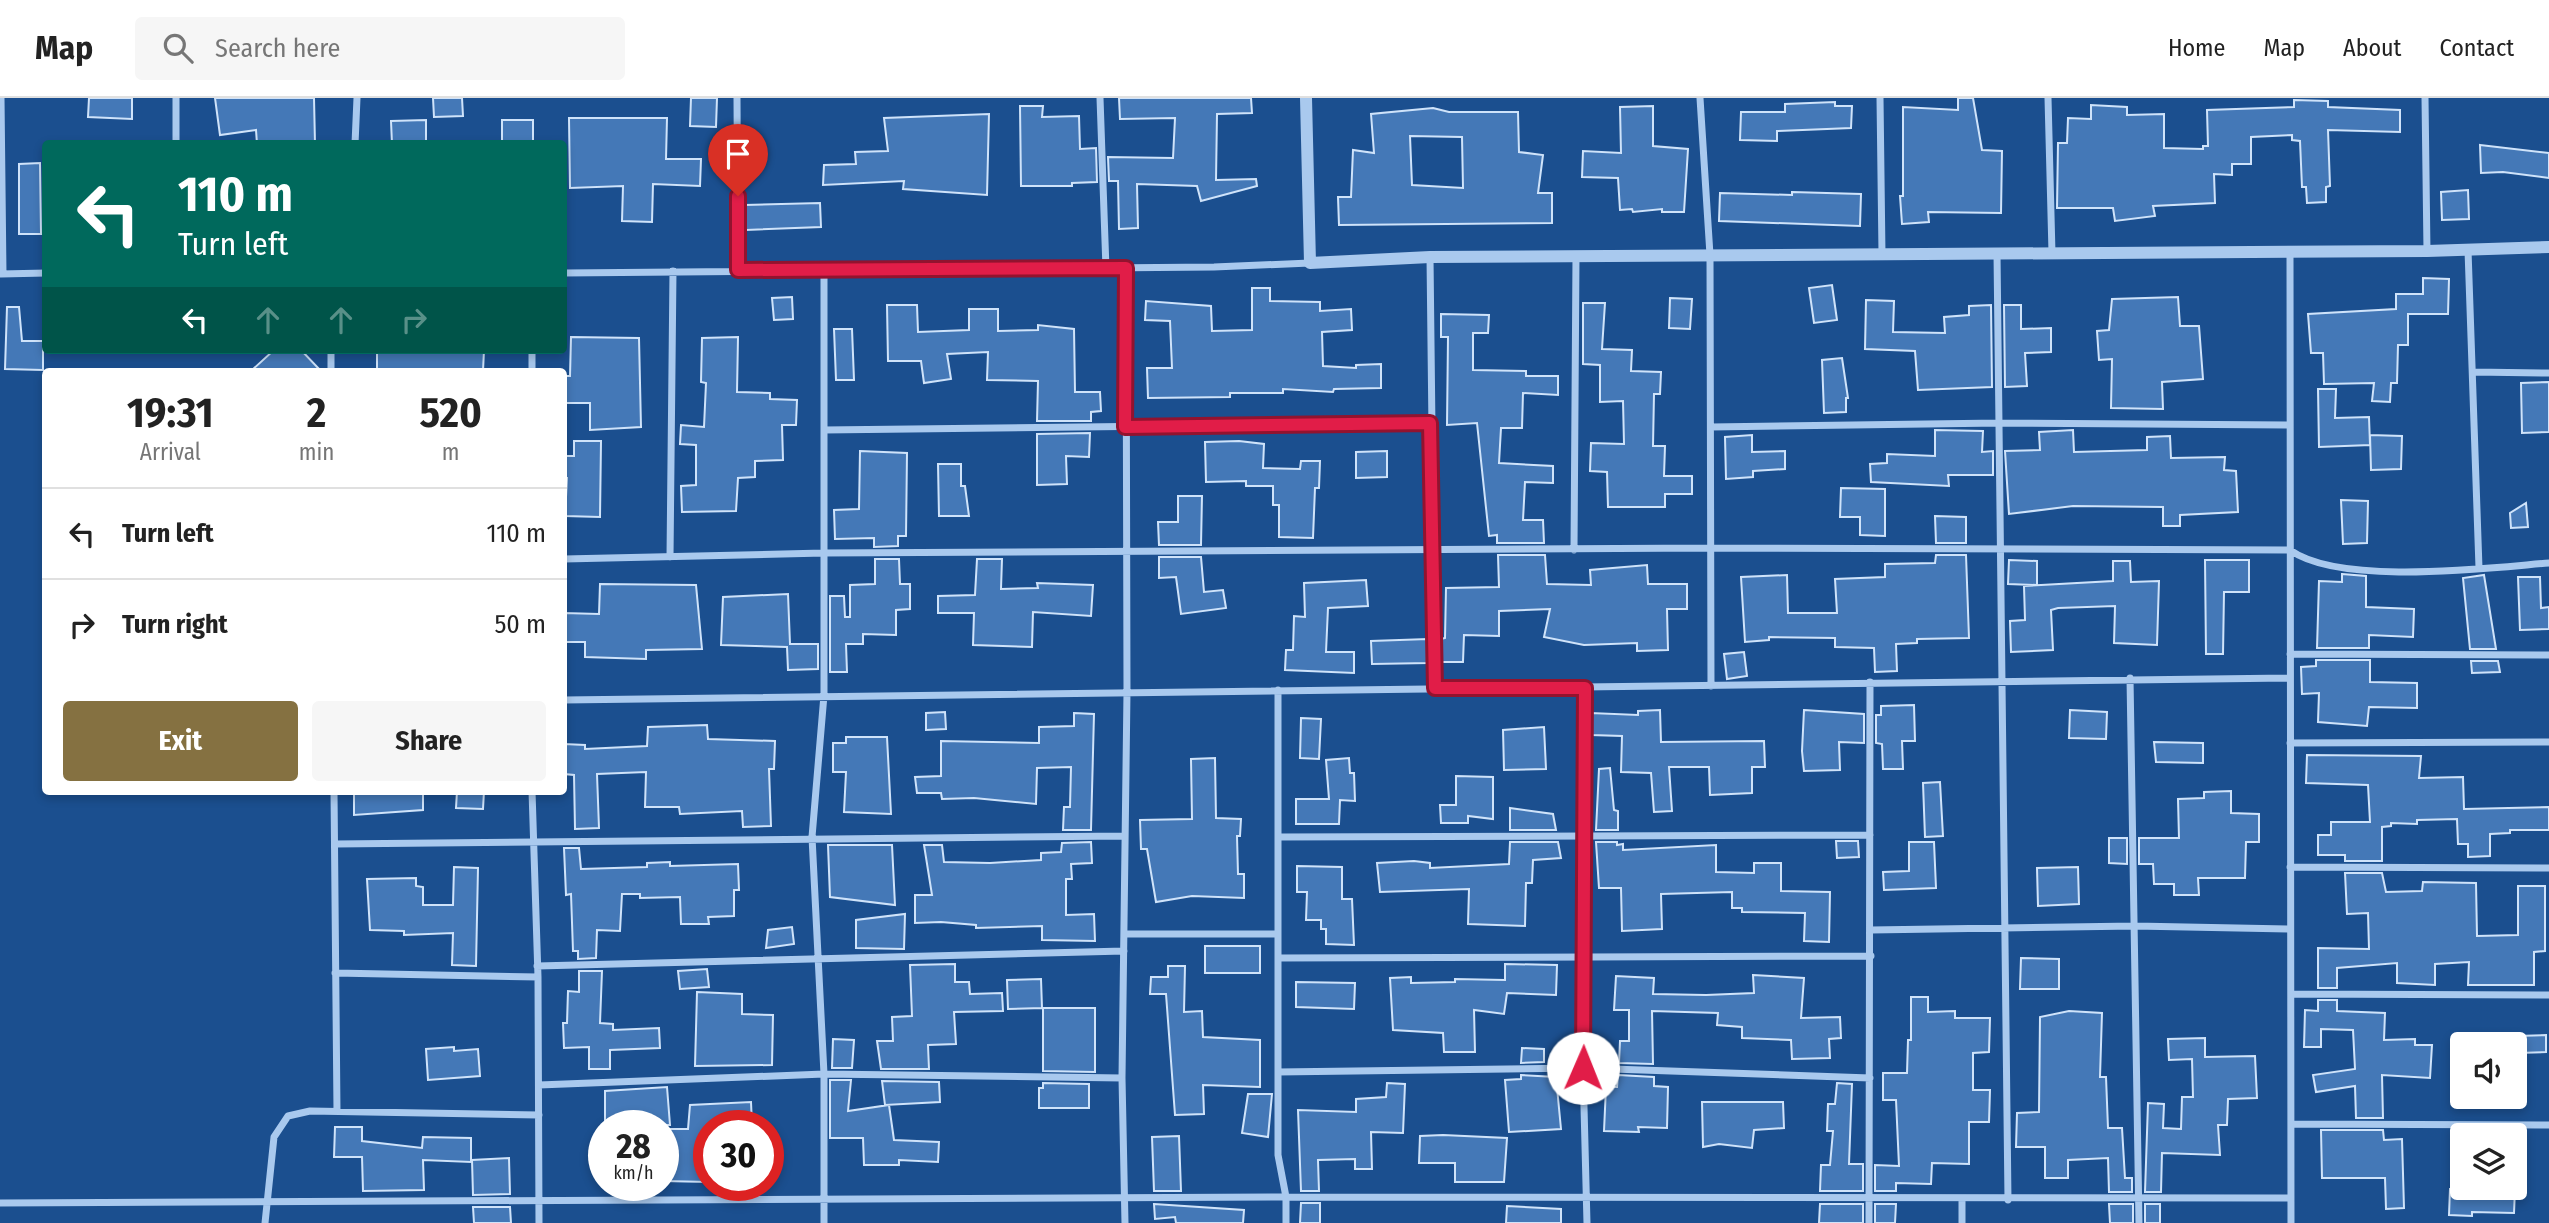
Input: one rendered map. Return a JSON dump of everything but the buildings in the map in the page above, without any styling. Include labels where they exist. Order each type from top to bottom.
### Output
[{"type":"street","points":[[1,98],[2,274],[42,273]]},
{"type":"street","points":[[176,98],[176,140]]},
{"type":"street","points":[[355,140],[357,98]]},
{"type":"street","points":[[737,98],[738,270]]},
{"type":"street","points":[[1100,98],[1106,268]]},
{"type":"street","points":[[1306,98],[1310,263]]},
{"type":"street","points":[[1700,98],[1710,255],[1711,686]]},
{"type":"street","points":[[1880,98],[1882,254]]},
{"type":"street","points":[[2048,98],[2052,253]]},
{"type":"street","points":[[2425,98],[2427,251]]},
{"type":"street","points":[[567,273],[824,268],[1126,268],[1430,257],[2427,251],[2549,247]]},
{"type":"street","points":[[2468,250],[2479,568]]},
{"type":"street","points":[[2290,252],[2291,1223]]},
{"type":"street","points":[[1997,253],[2008,1200]]},
{"type":"street","points":[[1574,550],[1576,256]]},
{"type":"street","points":[[1430,257],[1435,688]]},
{"type":"street","points":[[824,268],[824,695],[812,837],[816,960],[824,1074],[824,1223]]},
{"type":"street","points":[[1125,1223],[1122,1078],[1126,268]]},
{"type":"street","points":[[670,557],[673,271]]},
{"type":"street","points":[[2474,372],[2549,373]]},
{"type":"street","points":[[824,430],[1430,423]]},
{"type":"street","points":[[1711,427],[2000,423],[2290,425]]},
{"type":"street","points":[[567,559],[824,553],[1710,548],[2290,550],[2329,566],[2414,571],[2549,563]]},
{"type":"street","points":[[2290,654],[2549,654]]},
{"type":"street","points":[[2130,678],[2139,1223]]},
{"type":"street","points":[[567,700],[2290,678]]},
{"type":"street","points":[[1869,1223],[1870,682]]},
{"type":"street","points":[[1585,688],[1583,1068],[1587,1223]]},
{"type":"street","points":[[1278,690],[1278,1155],[1286,1197],[1286,1223]]},
{"type":"street","points":[[2290,743],[2549,742]]},
{"type":"street","points":[[334,795],[337,1111]]},
{"type":"street","points":[[533,795],[538,977],[539,1223]]},
{"type":"street","points":[[1278,837],[1870,835]]},
{"type":"street","points":[[335,844],[812,837],[1125,836]]},
{"type":"street","points":[[2290,867],[2549,868]]},
{"type":"street","points":[[1871,930],[2135,926],[2290,929]]},
{"type":"street","points":[[1124,934],[1277,934]]},
{"type":"street","points":[[537,966],[1124,951]]},
{"type":"street","points":[[1278,958],[1871,956]]},
{"type":"street","points":[[335,974],[538,977]]},
{"type":"street","points":[[2291,994],[2549,995]]},
{"type":"street","points":[[1278,1072],[1583,1068],[1870,1078]]},
{"type":"street","points":[[539,1085],[824,1074],[1122,1078]]},
{"type":"street","points":[[265,1223],[274,1137],[279,1124],[288,1116],[299,1112],[337,1111],[539,1115]]},
{"type":"street","points":[[2291,1124],[2549,1125]]},
{"type":"street","points":[[0,1203],[539,1203],[1286,1197],[1869,1200],[2291,1198]]},
{"type":"street","points":[[1962,1199],[1962,1223]]},
{"type":"route","points":[[738,196],[738,270],[1126,268],[1125,427],[1430,423],[1435,688],[1585,688],[1583,1068]]}]
